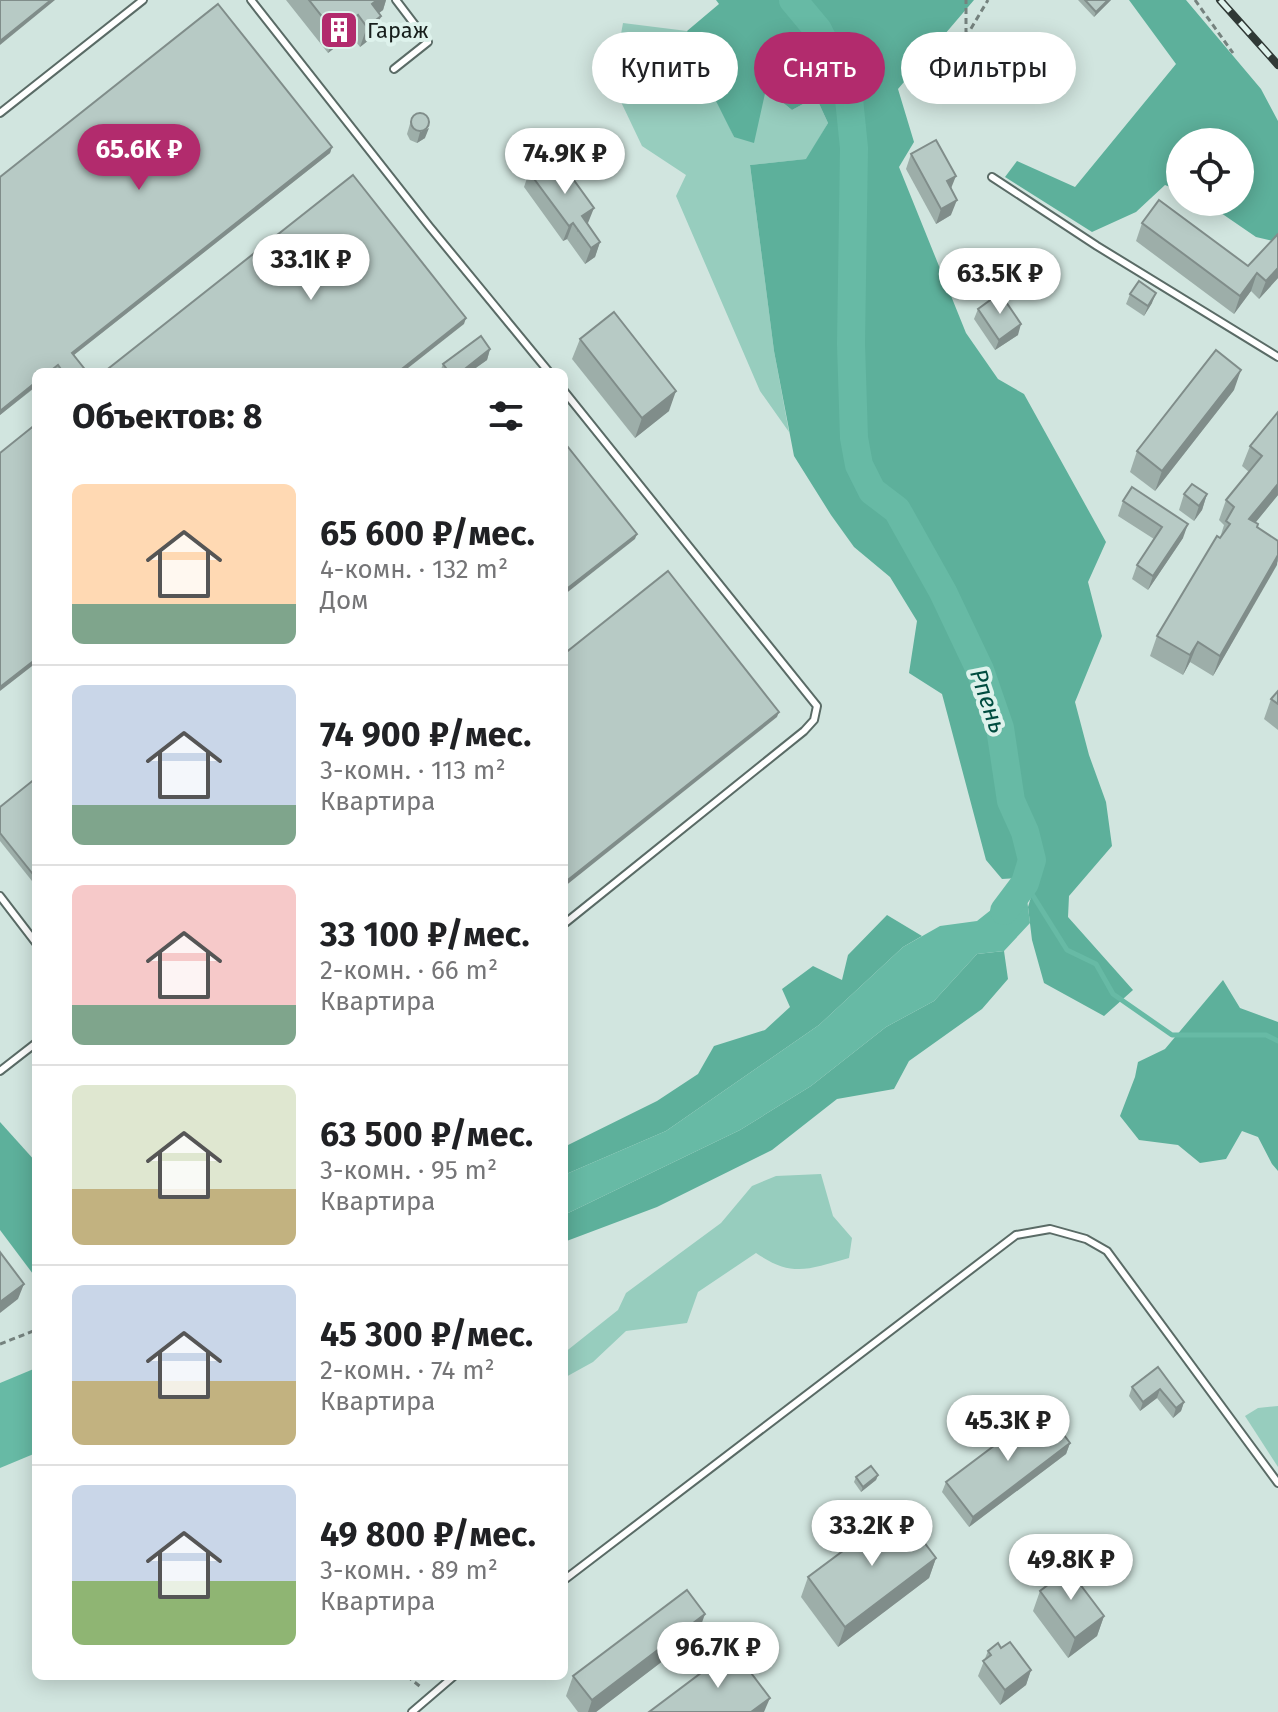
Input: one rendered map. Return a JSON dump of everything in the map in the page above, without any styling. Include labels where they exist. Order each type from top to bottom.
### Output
[{"type":"lane","points":[[0,113],[143,0]]},
{"type":"lane","points":[[251,0],[546,368]]},
{"type":"lane","points":[[394,69],[428,42],[396,0]]},
{"type":"lane","points":[[992,177],[1097,246],[1278,357]]},
{"type":"lane","points":[[568,396],[817,706],[814,720],[804,731],[568,921]]},
{"type":"lane","points":[[0,896],[32,938]]},
{"type":"lane","points":[[0,1071],[32,1046]]},
{"type":"lane","points":[[568,1577],[1016,1235],[1050,1229],[1086,1239],[1107,1251],[1278,1483]]},
{"type":"lane","points":[[412,1712],[449,1680]]},
{"type":"path","points":[[966,0],[966,32]]},
{"type":"path","points":[[969,32],[988,0]]},
{"type":"path","points":[[1195,0],[1233,53]]},
{"type":"path","points":[[0,1344],[32,1332]]},
{"type":"path","points":[[412,1680],[432,1695]]},
{"type":"shaded area","points":[[716,0],[974,0],[947,32],[901,32],[901,85],[898,89],[914,142],[899,167],[966,333],[998,379],[1024,394],[1106,542],[1088,582],[1102,636],[1075,702],[1106,802],[1112,846],[1069,896],[1068,917],[1133,990],[1104,1016],[1044,983],[1032,940],[1028,907],[1037,877],[1002,879],[986,860],[942,694],[909,673],[917,621],[890,577],[854,547],[794,456],[774,351],[750,165],[806,159],[828,123],[819,104],[885,104],[885,32],[754,32],[754,104],[763,104],[754,143],[734,137],[718,104],[738,104],[738,32],[687,31],[719,4]]},
{"type":"shaded area","points":[[1129,0],[1186,0],[1261,89],[1278,121],[1278,242],[1256,237],[1225,216],[1254,216],[1254,128],[1166,128],[1166,185],[1136,212],[1092,232],[1005,177],[1017,161],[1075,187],[1176,64]]},
{"type":"shaded area","points":[[623,23],[687,32],[621,32]]},
{"type":"shaded area","points":[[622,104],[719,104],[734,137],[756,104],[785,104],[792,110],[803,104],[819,104],[828,123],[807,159],[750,165],[774,351],[789,432],[760,391],[676,196],[686,175],[642,146]]},
{"type":"shaded area","points":[[785,104],[803,104],[792,110]]},
{"type":"shaded area","points":[[1025,883],[1030,923],[1004,951],[977,954],[934,1001],[886,1027],[811,1086],[740,1130],[568,1213],[568,1173],[666,1131],[819,1025],[903,947],[940,926],[977,921]]},
{"type":"shaded area","points":[[887,915],[922,936],[903,947],[819,1025],[666,1131],[568,1173],[568,1145],[657,1101],[698,1074],[714,1046],[765,1030],[790,1007],[782,989],[813,966],[842,980],[848,955]]},
{"type":"shaded area","points":[[1004,951],[1008,979],[982,1009],[909,1061],[894,1089],[837,1099],[772,1150],[657,1207],[568,1240],[568,1213],[740,1130],[811,1086],[886,1027],[934,1001],[977,954]]},
{"type":"shaded area","points":[[1223,980],[1240,1008],[1278,1022],[1278,1171],[1258,1137],[1242,1131],[1226,1159],[1200,1163],[1178,1145],[1139,1140],[1120,1116],[1138,1062],[1165,1049]]},
{"type":"shaded area","points":[[0,1122],[32,1158],[32,1273],[0,1230]]},
{"type":"shaded area","points":[[821,1174],[833,1216],[852,1238],[849,1258],[801,1269],[780,1266],[756,1253],[698,1292],[687,1323],[626,1331],[593,1362],[568,1376],[568,1350],[618,1310],[626,1293],[721,1223],[752,1186],[776,1176]]},
{"type":"shaded area","points":[[32,1370],[32,1455],[0,1468],[0,1383]]},
{"type":"shaded area","points":[[1278,1406],[1278,1467],[1245,1416],[1258,1408]]},
{"type":"building","points":[[0,0],[51,0],[0,41]]},
{"type":"building","points":[[309,0],[377,0],[372,4],[381,16],[367,27],[358,15],[335,33]]},
{"type":"building","points":[[1085,0],[1108,0],[1096,12]]},
{"type":"building","points":[[218,4],[332,147],[72,353],[84,368],[60,368],[58,365],[54,368],[32,368],[32,385],[0,411],[0,177]]},
{"type":"building","points":[[416,113],[424,113],[429,122],[427,129],[416,131],[411,126],[411,118]]},
{"type":"building","points":[[936,140],[956,176],[947,181],[957,200],[941,209],[911,154]]},
{"type":"building","points":[[555,154],[594,208],[582,216],[600,242],[591,248],[573,223],[569,226],[529,172]]},
{"type":"building","points":[[353,175],[466,318],[403,368],[109,368]]},
{"type":"building","points":[[1159,200],[1166,205],[1166,216],[1181,216],[1248,266],[1278,234],[1278,268],[1266,281],[1257,273],[1240,296],[1142,223]]},
{"type":"building","points":[[1139,281],[1156,293],[1148,306],[1130,294]]},
{"type":"building","points":[[1000,293],[1021,324],[999,340],[978,309]]},
{"type":"building","points":[[614,312],[676,391],[642,418],[580,339]]},
{"type":"building","points":[[481,336],[490,349],[466,368],[446,368],[443,364]]},
{"type":"building","points":[[1216,350],[1241,370],[1162,471],[1137,451]]},
{"type":"building","points":[[1278,412],[1278,484],[1249,519],[1278,541],[1278,555],[1220,656],[1198,642],[1190,655],[1157,636],[1217,536],[1220,538],[1230,524],[1226,521],[1234,507],[1226,500],[1262,456],[1250,446]]},
{"type":"building","points":[[32,427],[32,662],[0,687],[0,453]]},
{"type":"building","points":[[568,447],[637,534],[568,588]]},
{"type":"building","points":[[1192,484],[1207,494],[1199,506],[1184,494]]},
{"type":"building","points":[[1132,487],[1188,524],[1153,576],[1137,565],[1162,527],[1123,501]]},
{"type":"building","points":[[668,571],[779,712],[568,880],[568,651]]},
{"type":"building","points":[[1278,691],[1278,704],[1271,699]]},
{"type":"building","points":[[32,781],[32,873],[0,833],[0,807]]},
{"type":"building","points":[[0,1252],[24,1284],[0,1302]]},
{"type":"building","points":[[1158,1367],[1184,1402],[1176,1408],[1160,1389],[1143,1402],[1132,1387]]},
{"type":"building","points":[[1044,1408],[1070,1443],[973,1517],[946,1482]]},
{"type":"building","points":[[871,1466],[878,1475],[863,1487],[856,1477]]},
{"type":"building","points":[[899,1509],[936,1558],[845,1627],[808,1577]]},
{"type":"building","points":[[1064,1563],[1104,1616],[1075,1638],[1040,1591],[1058,1577],[1054,1571]]},
{"type":"building","points":[[687,1590],[705,1614],[592,1700],[573,1676]]},
{"type":"building","points":[[1010,1642],[1031,1670],[1005,1690],[983,1661],[991,1655],[988,1651],[998,1643],[1001,1648]]},
{"type":"building","points":[[733,1649],[770,1698],[751,1712],[649,1712]]},
{"type":"waterway","name":"Рпень","points":[[793,0],[818,30],[848,89],[854,148],[851,344],[854,438],[859,465],[872,491],[897,510],[943,592],[980,670],[1000,728],[1011,801],[1025,832],[1032,860],[1025,883],[1004,911]]},
{"type":"waterway","points":[[1025,883],[1067,950],[1096,964],[1113,994],[1172,1035],[1266,1035],[1278,1041]]},
{"type":"railway","points":[[1220,0],[1278,65]]},
{"type":"place","name":"Гараж","points":[[339,30]]}]
